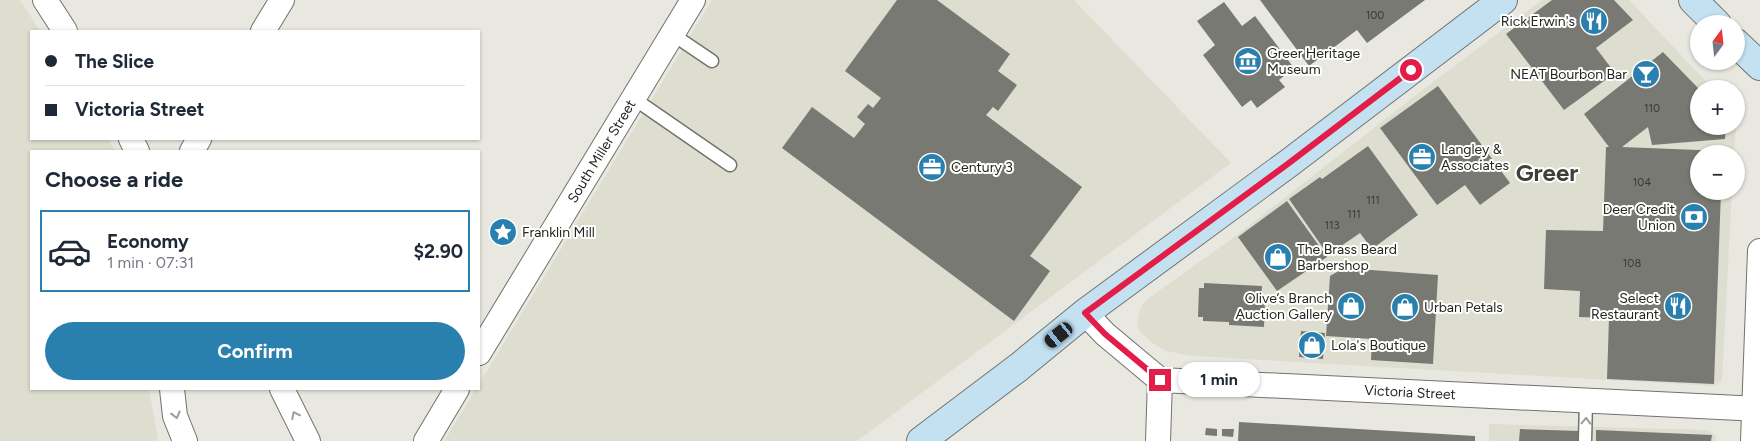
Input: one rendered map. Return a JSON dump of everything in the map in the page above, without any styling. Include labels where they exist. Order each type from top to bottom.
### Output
[{"type":"main road","points":[[921,441],[1019,367],[1085,313],[1289,163],[1503,0]]},
{"type":"main road","points":[[1693,0],[1708,15]]},
{"type":"main road","points":[[1745,52],[1760,66]]},
{"type":"street","points":[[45,0],[64,30]]},
{"type":"street","points":[[265,30],[282,0]]},
{"type":"street","name":"South Miller Street","points":[[480,351],[693,0]]},
{"type":"street","points":[[1754,441],[1758,409],[1760,251]]},
{"type":"street","points":[[1085,313],[1105,334],[1160,380],[1158,441]]},
{"type":"street","name":"Victoria Street","points":[[1160,380],[1758,409]]},
{"type":"street","points":[[172,390],[175,416],[185,441]]},
{"type":"street","points":[[282,390],[308,441]]},
{"type":"street","points":[[426,441],[456,390]]},
{"type":"lane","points":[[672,34],[712,60]]},
{"type":"lane","points":[[633,98],[730,165]]},
{"type":"lane","points":[[1585,441],[1586,401]]},
{"type":"shaded area","points":[[0,0],[20,0],[39,30],[30,30],[30,140],[109,140],[114,150],[30,150],[30,390],[149,390],[158,441],[0,441]]},
{"type":"shaded area","points":[[712,0],[1074,0],[1231,163],[857,441],[444,441],[475,390],[480,390],[480,382]]},
{"type":"shaded area","points":[[1542,0],[1629,0],[1690,65],[1690,70],[1695,70],[1705,80],[1690,80],[1690,135],[1735,135],[1735,145],[1690,145],[1690,200],[1732,200],[1722,380],[1715,386],[1193,356],[1166,351],[1151,342],[1140,332],[1137,325],[1141,306],[1149,298],[1237,235],[1421,91]]},
{"type":"shaded area","points":[[1489,424],[1708,430],[1716,436],[1716,441],[1489,441]]},
{"type":"building","name":"Century 3","points":[[897,0],[937,0],[1010,54],[998,71],[1017,85],[998,111],[993,107],[986,115],[1082,187],[1030,256],[1050,271],[1014,321],[782,148],[812,107],[854,138],[865,124],[857,117],[868,104],[873,108],[881,98],[845,71]]},
{"type":"building","points":[[1260,0],[1425,0],[1367,43],[1357,30],[1309,66]]},
{"type":"building","points":[[1552,0],[1614,0],[1633,20],[1596,48],[1615,73],[1564,110],[1506,34]]},
{"type":"building","name":"Greer Heritage Museum","points":[[1224,2],[1242,26],[1255,16],[1294,68],[1279,80],[1285,87],[1257,108],[1251,100],[1242,107],[1203,55],[1215,45],[1197,21]]},
{"type":"building","points":[[1663,52],[1690,80],[1690,135],[1725,135],[1725,139],[1652,145],[1648,127],[1622,147],[1690,150],[1690,200],[1721,200],[1714,384],[1607,379],[1609,318],[1579,317],[1580,291],[1544,289],[1546,230],[1603,231],[1606,147],[1609,147],[1584,114]]},
{"type":"building","points":[[1438,86],[1510,183],[1480,205],[1465,185],[1437,205],[1380,128]]},
{"type":"building","points":[[1368,146],[1418,215],[1372,249],[1360,233],[1328,255],[1289,199],[1320,177],[1322,179]]},
{"type":"building","points":[[1287,201],[1327,257],[1277,291],[1238,237]]},
{"type":"building","name":"Urban Petals","points":[[1344,268],[1438,275],[1433,364],[1371,360],[1372,339],[1326,336],[1330,276]]},
{"type":"building","points":[[1204,283],[1262,286],[1261,298],[1265,298],[1264,327],[1229,325],[1229,322],[1203,321],[1203,317],[1198,317],[1199,288],[1204,288]]},
{"type":"building","name":"Lola's Boutique","points":[[1301,331],[1325,333],[1323,359],[1299,357]]},
{"type":"building","points":[[1239,422],[1475,436],[1475,441],[1238,441]]},
{"type":"building","points":[[1206,428],[1217,429],[1217,436],[1205,435]]},
{"type":"building","points":[[1222,429],[1234,429],[1233,437],[1222,436]]},
{"type":"building","points":[[1520,429],[1580,431],[1579,441],[1519,441]]},
{"type":"building","points":[[1596,430],[1712,435],[1711,441],[1596,441]]},
{"type":"place","name":"Rick Erwin's","points":[[1594,21]]},
{"type":"place","name":"Greer Heritage Museum","points":[[1248,61]]},
{"type":"place","name":"NEAT Bourbon Bar","points":[[1646,74]]},
{"type":"place","name":"Langley & Associates","points":[[1422,157]]},
{"type":"place","name":"Century 3","points":[[932,167]]},
{"type":"place","name":"Deer Credit Union","points":[[1694,217]]},
{"type":"place","name":"Franklin Mill","points":[[503,232]]},
{"type":"place","name":"The Brass Beard Barbershop","points":[[1278,257]]},
{"type":"place","name":"Olive’s Branch Auction Gallery","points":[[1351,306]]},
{"type":"place","name":"Select Restaurant","points":[[1678,306]]},
{"type":"place","name":"Urban Petals","points":[[1405,307]]},
{"type":"place","name":"Lola's Boutique","points":[[1312,345]]},
{"type":"district","name":"Greer","points":[[1547,173]]},
{"type":"route","points":[[1160,380],[1105,334],[1085,313],[1289,163],[1411,70]]}]
